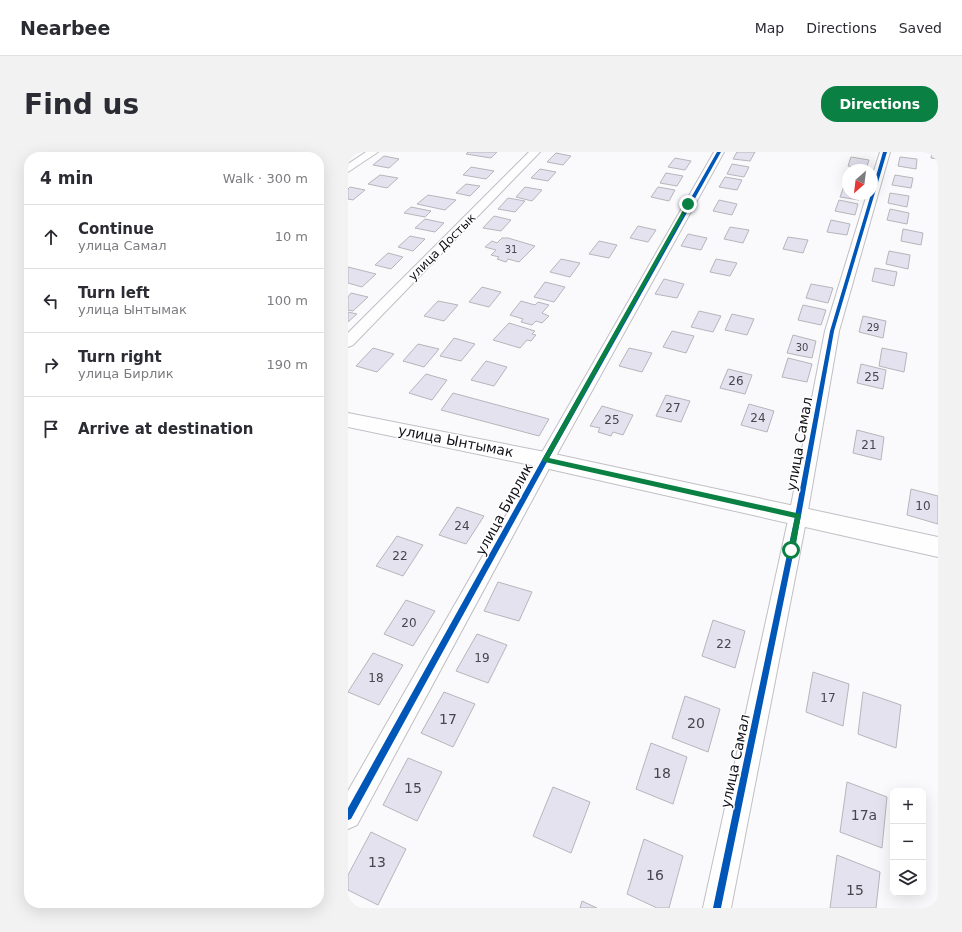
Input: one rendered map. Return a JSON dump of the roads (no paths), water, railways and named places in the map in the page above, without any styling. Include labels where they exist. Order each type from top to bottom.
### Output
[{"type":"street","points":[[348,169],[373,152]]},
{"type":"street","name":"улица Достык","points":[[348,342],[535,152]]},
{"type":"street","name":"улица Бирлик","points":[[348,816],[545,460],[719,152]]},
{"type":"street","name":"улица Самал","points":[[717,908],[798,516],[832,331],[884,152]]},
{"type":"street","name":"улица Ынтымак","points":[[348,420],[545,460],[938,547]]}]
